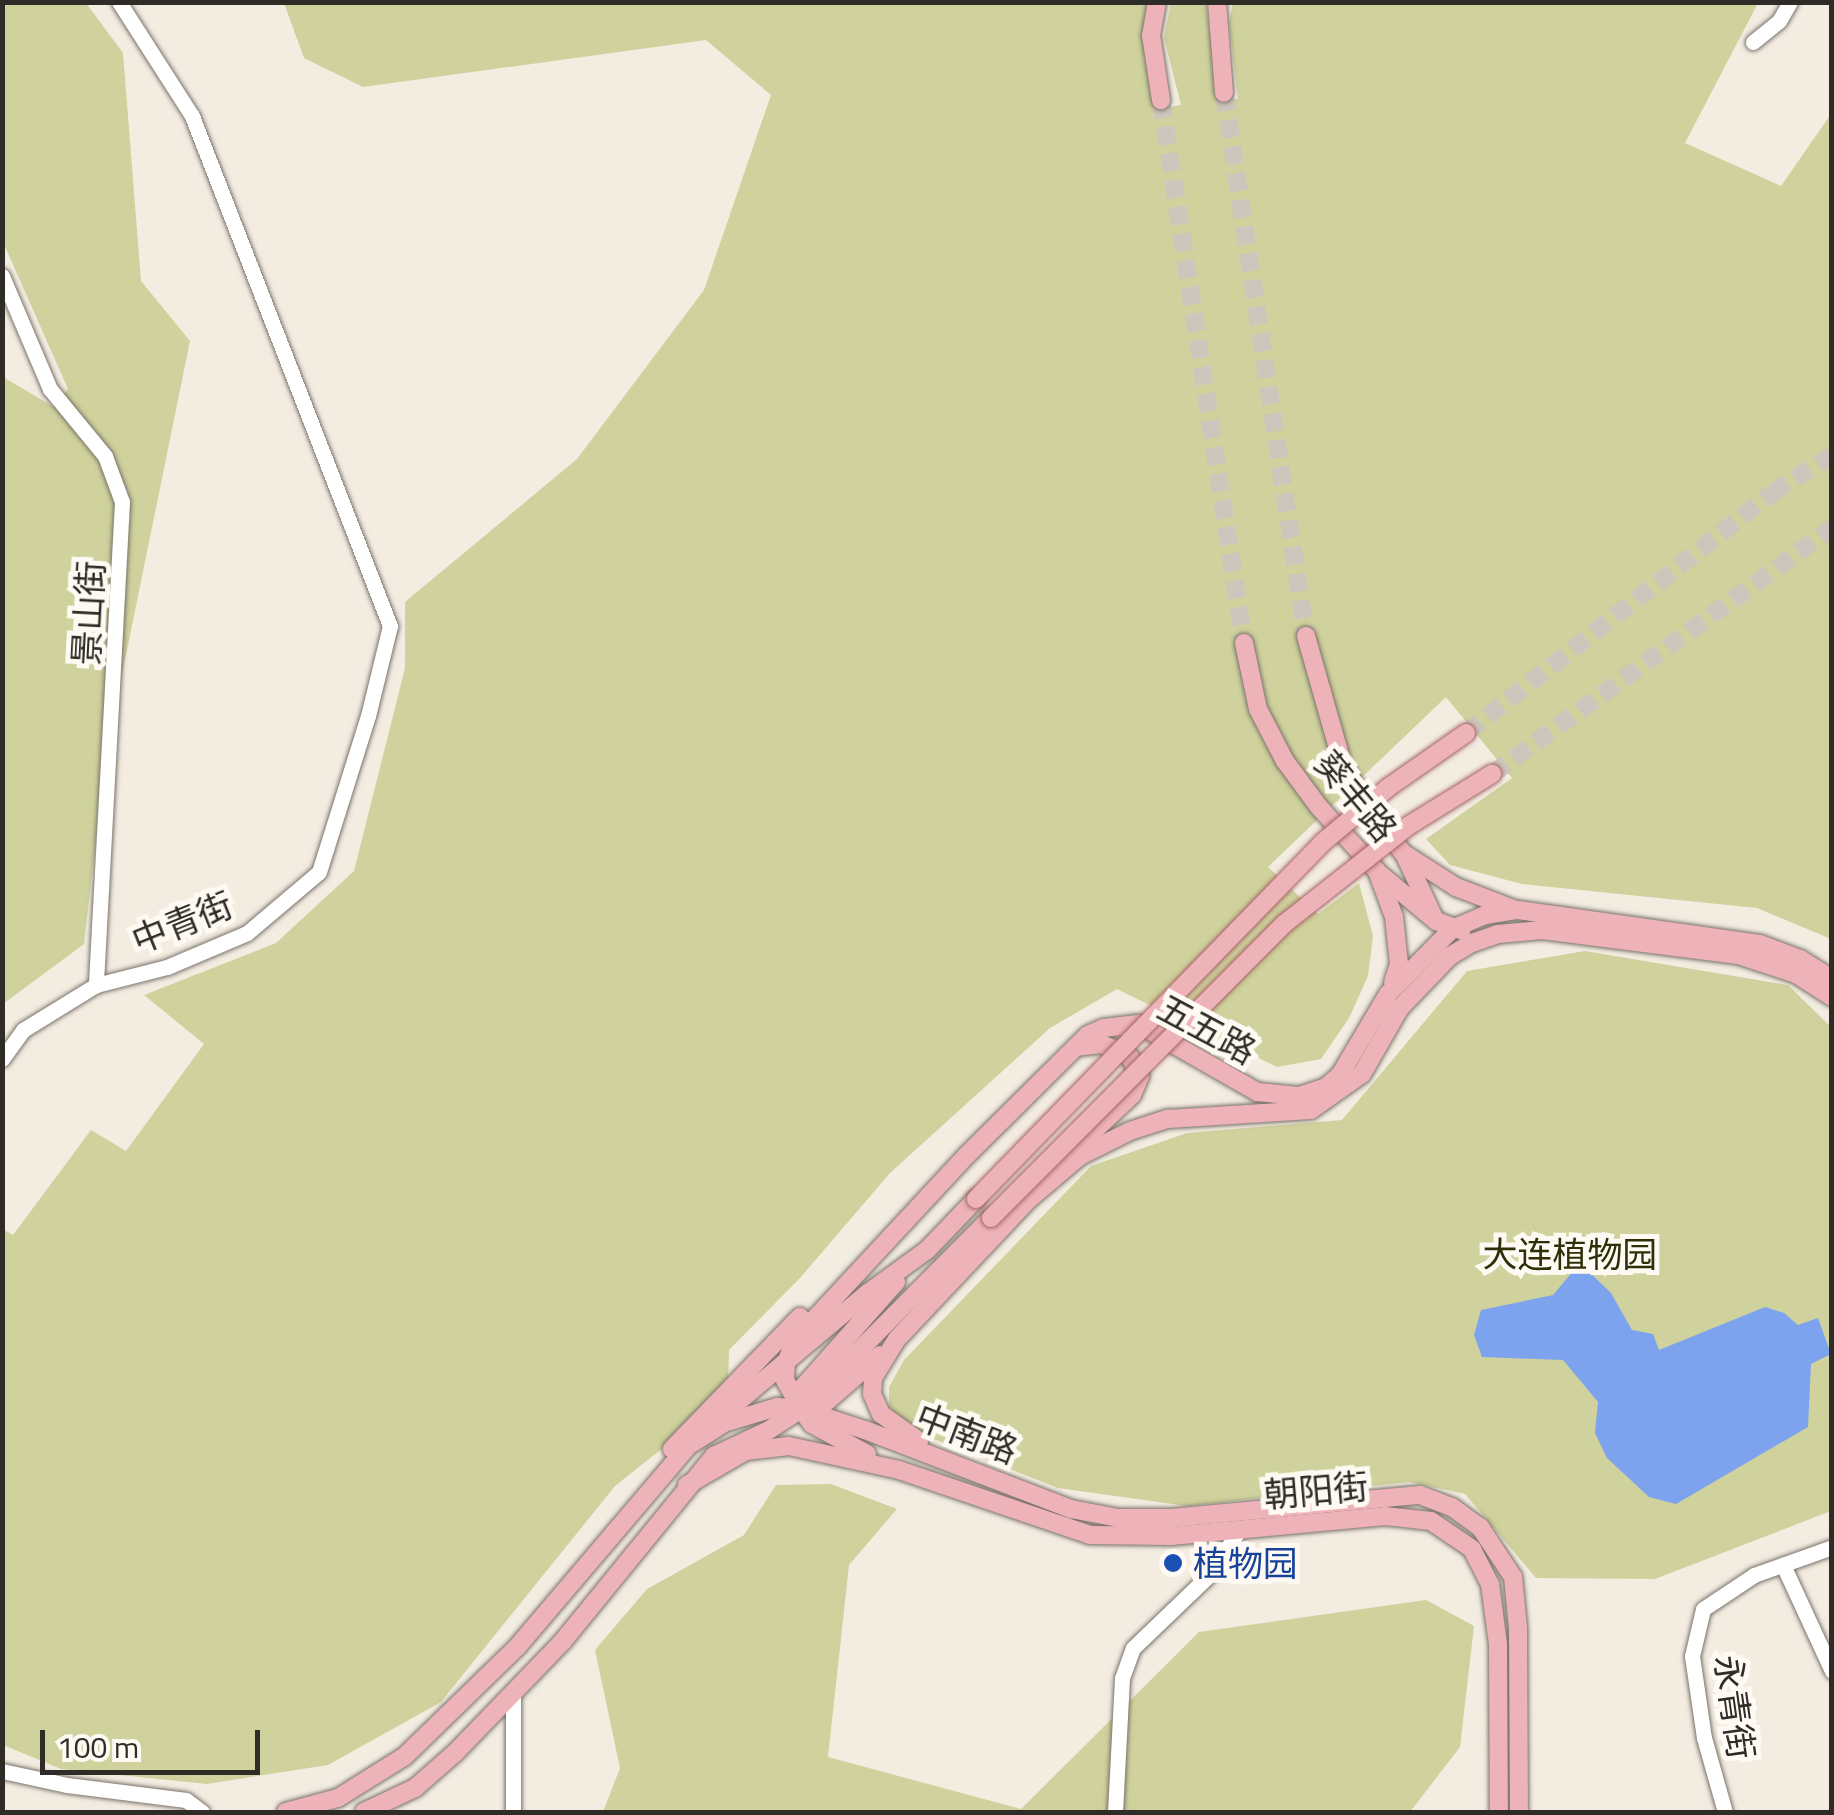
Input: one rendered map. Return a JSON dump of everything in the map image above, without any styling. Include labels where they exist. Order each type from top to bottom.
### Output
[{"type":"main road","points":[[1157,2],[1151,34],[1161,100]]},
{"type":"main road","points":[[1217,2],[1224,93]]},
{"type":"main road","name":"葵丰路","points":[[1306,636],[1343,766],[1403,853],[1456,887],[1518,910]]},
{"type":"main road","name":"葵丰路","points":[[1244,643],[1258,709],[1284,761],[1318,807],[1377,871],[1394,917],[1399,964],[1388,994]]},
{"type":"main road","name":"五五路","points":[[688,1446],[927,1250],[1322,843],[1388,787],[1466,733]]},
{"type":"main road","points":[[808,1414],[990,1218],[1284,924],[1408,826],[1492,774]]},
{"type":"main road","points":[[1403,853],[1444,925]]},
{"type":"main road","points":[[1377,871],[1444,925],[1498,934]]},
{"type":"main road","points":[[1400,891],[1416,877]]},
{"type":"main road","points":[[1425,979],[1432,946],[1444,925],[1518,910],[1760,944],[1800,960],[1832,979]]},
{"type":"main road","name":"五五路","points":[[964,1464],[880,1414],[872,1394],[873,1378],[897,1339],[1026,1201],[1080,1156],[1130,1130],[1168,1119],[1311,1110],[1362,1074],[1400,1008],[1450,956],[1498,934],[1542,930],[1738,956],[1796,974],[1832,997]]},
{"type":"main road","name":"五五路","points":[[786,1364],[795,1340],[812,1320],[967,1155],[1074,1048],[1104,1028],[1138,1024],[1257,1092],[1299,1096],[1326,1087],[1340,1075],[1388,994],[1432,946]]},
{"type":"main road","points":[[1026,1201],[1139,1084],[1138,1066],[1130,1056],[1101,1044],[1074,1048]]},
{"type":"main road","points":[[634,1508],[681,1438],[967,1155]]},
{"type":"main road","points":[[808,1414],[804,1386],[819,1365],[927,1250]]},
{"type":"main road","points":[[364,1812],[415,1788],[513,1693],[574,1628],[714,1456],[808,1414],[897,1339]]},
{"type":"main road","points":[[786,1364],[785,1380],[808,1414],[899,1470]]},
{"type":"main road","name":"中南路","points":[[286,1812],[338,1798],[405,1756],[518,1646],[688,1446],[724,1423],[761,1408],[808,1414],[964,1464],[1071,1509],[1118,1518],[1172,1518],[1420,1495],[1452,1506],[1480,1527],[1513,1578],[1518,1628],[1520,1812]]},
{"type":"main road","points":[[687,1485],[746,1451],[789,1446],[899,1470]]},
{"type":"main road","name":"朝阳街","points":[[899,1470],[1090,1535],[1123,1538],[1416,1517],[1454,1534],[1472,1549],[1490,1584],[1496,1615],[1499,1812]]},
{"type":"street","name":"中青街","points":[[2,1060],[23,1030],[96,985],[168,967],[246,933],[319,872],[363,733],[390,626],[192,116],[119,2]]},
{"type":"street","points":[[1754,42],[1779,21],[1790,2]]},
{"type":"street","name":"景山街","points":[[2,276],[50,390],[105,456],[122,502],[96,985]]},
{"type":"street","points":[[1115,1812],[1122,1678],[1133,1648],[1208,1576],[1240,1530]]},
{"type":"street","points":[[1830,1552],[1783,1565],[1832,1672]]},
{"type":"street","name":"永青街","points":[[1725,1812],[1704,1738],[1692,1656],[1703,1609],[1754,1575],[1783,1565]]},
{"type":"street","points":[[513,1693],[513,1812]]},
{"type":"street","points":[[2,1771],[67,1785],[186,1800],[202,1812]]},
{"type":"green space","points":[[3,3],[86,3],[123,53],[141,281],[190,341],[105,758],[84,944],[3,1004],[3,377],[54,407],[68,389],[3,242]]},
{"type":"green space","points":[[284,3],[1149,3],[1144,30],[1157,109],[1181,105],[1164,38],[1171,3],[1206,3],[1218,100],[1238,99],[1229,22],[1233,3],[1758,3],[1685,143],[1781,186],[1831,114],[1831,939],[1757,908],[1522,884],[1450,865],[1426,839],[1512,778],[1446,697],[1268,867],[1318,914],[1359,883],[1373,936],[1368,976],[1349,1018],[1321,1059],[1277,1067],[1117,989],[1050,1028],[890,1173],[800,1278],[729,1350],[728,1396],[615,1486],[441,1702],[328,1765],[207,1784],[61,1769],[3,1745],[2,1229],[13,1235],[91,1130],[126,1151],[204,1044],[144,995],[276,943],[354,871],[405,668],[405,602],[577,459],[704,290],[771,95],[706,40],[363,87],[304,58]]},
{"type":"green space","name":"大连植物园","points":[[1585,951],[1788,985],[1831,1027],[1831,1511],[1655,1579],[1536,1578],[1465,1494],[1410,1482],[1187,1506],[1058,1488],[916,1432],[900,1421],[889,1405],[889,1387],[904,1360],[1091,1166],[1187,1133],[1342,1120],[1467,971]]},
{"type":"green space","points":[[831,1484],[897,1509],[849,1565],[828,1757],[1021,1809],[1199,1632],[1426,1600],[1474,1626],[1460,1747],[1410,1812],[603,1812],[620,1768],[595,1650],[647,1589],[744,1535],[776,1485]]},
{"type":"water","points":[[1580,1263],[1611,1293],[1632,1330],[1653,1334],[1659,1350],[1765,1307],[1784,1313],[1798,1325],[1818,1318],[1831,1354],[1811,1364],[1808,1427],[1676,1504],[1649,1497],[1607,1458],[1595,1433],[1598,1402],[1563,1360],[1482,1357],[1474,1335],[1481,1310],[1553,1295]]},
{"type":"tunnel","points":[[1224,93],[1306,636]]},
{"type":"tunnel","points":[[1161,100],[1244,643]]},
{"type":"tunnel","points":[[1466,733],[1772,493],[1832,455]]},
{"type":"tunnel","points":[[1492,774],[1832,528]]},
{"type":"place","name":"植物园","points":[[1173,1563]]}]
